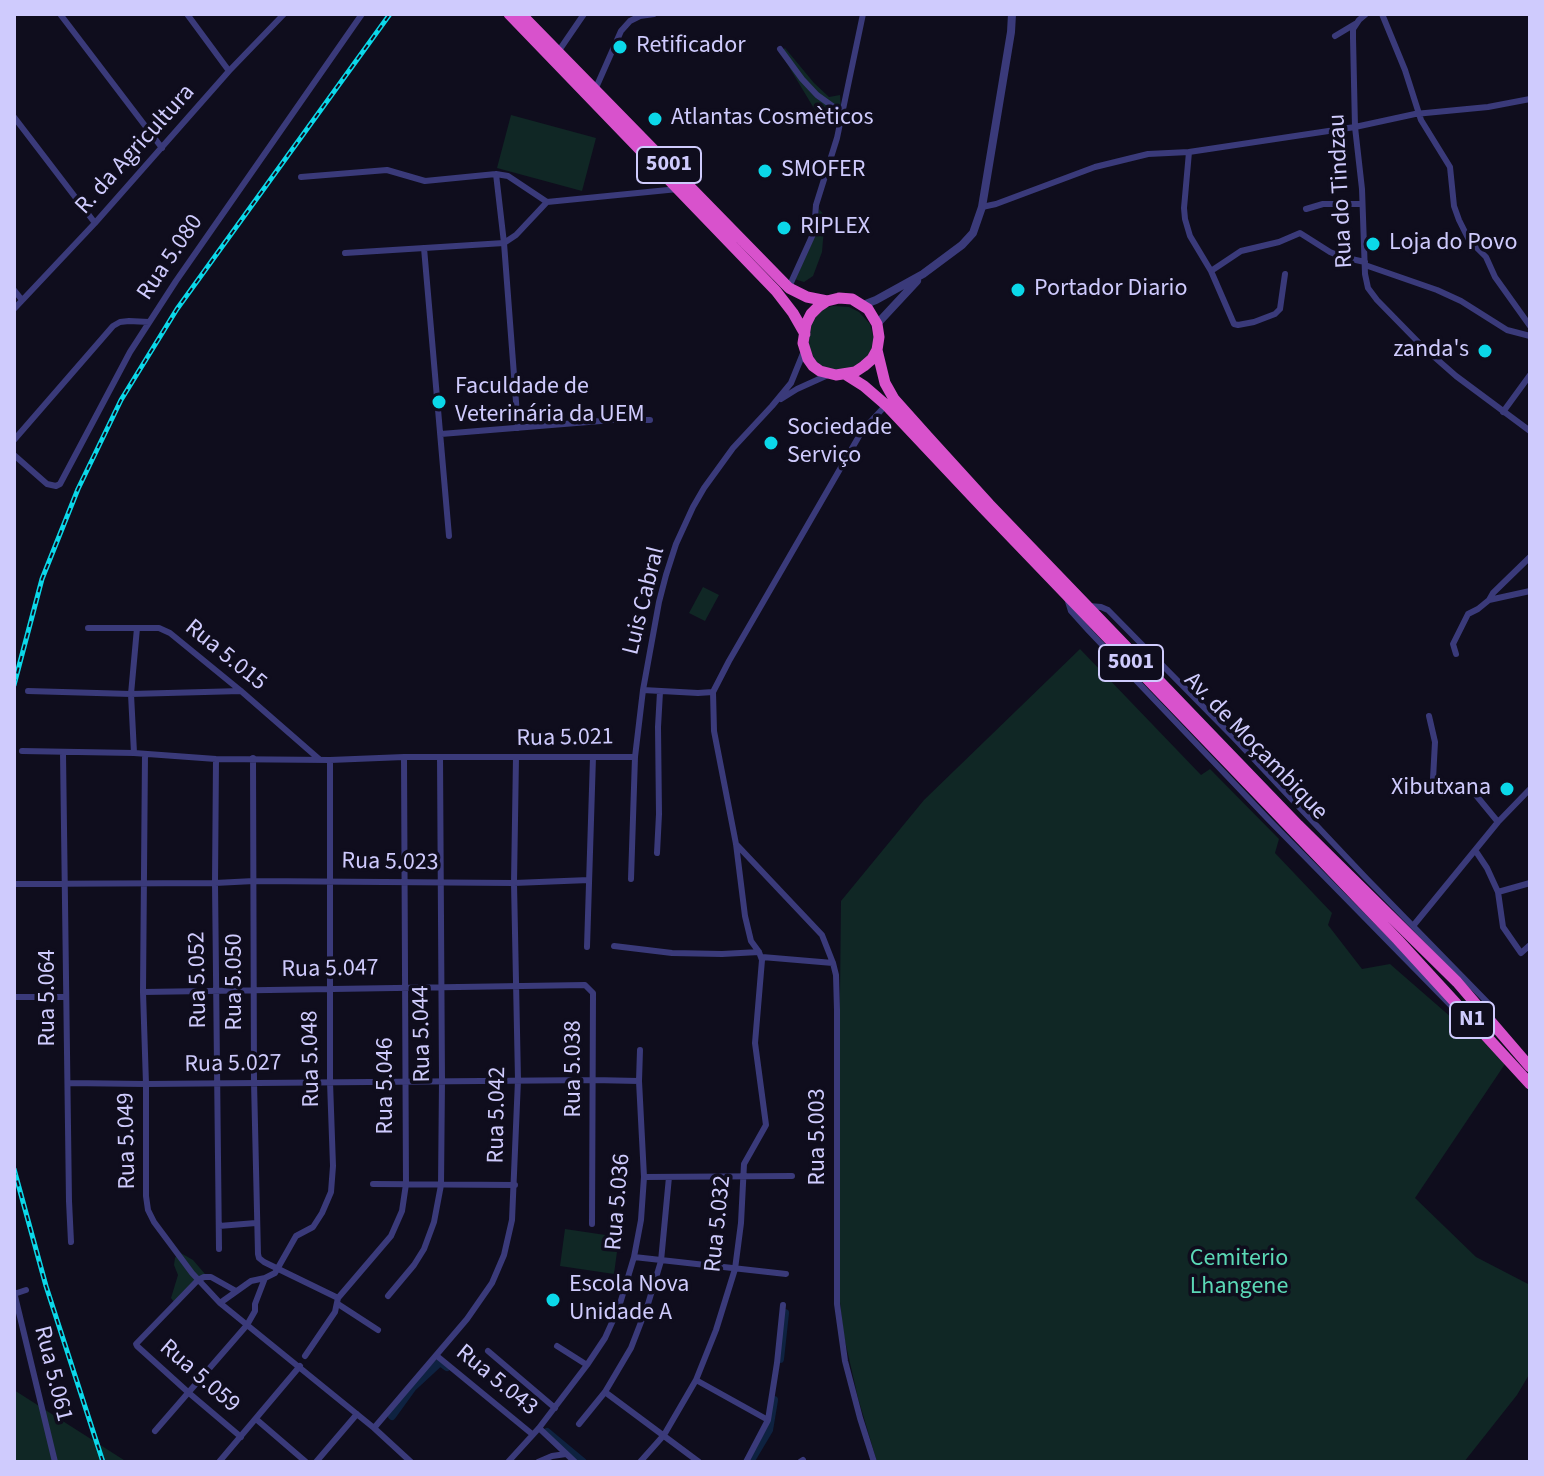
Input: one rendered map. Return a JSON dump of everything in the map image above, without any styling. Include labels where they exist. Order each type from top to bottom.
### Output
[{"type":"highway","points":[[509,14],[776,291],[805,334]]},
{"type":"highway","name":"5001","points":[[521,14],[789,288],[807,297],[827,301],[852,299],[863,305]]},
{"type":"highway","points":[[827,301],[811,314],[806,324],[804,351],[813,366],[828,375],[845,374],[864,366],[877,350],[877,324],[872,313],[863,305]]},
{"type":"highway","name":"Av. de Moçambique","points":[[877,350],[885,383],[894,399],[988,503],[1298,825],[1457,982]]},
{"type":"highway","name":"Av. de Moçambique","points":[[845,374],[886,405],[1414,957]]},
{"type":"highway","name":"N1","points":[[1414,957],[1530,1084]]},
{"type":"highway","name":"N1","points":[[1457,982],[1530,1067]]},
{"type":"street","points":[[60,14],[162,148]]},
{"type":"street","points":[[187,14],[229,71]]},
{"type":"street","name":"R. da Agricultura","points":[[14,309],[284,14]]},
{"type":"street","name":"Rua 5.080","points":[[14,455],[47,484],[60,484],[149,322],[362,14]]},
{"type":"street","points":[[558,52],[584,14]]},
{"type":"street","points":[[595,90],[621,31],[630,21],[654,14]]},
{"type":"street","points":[[789,288],[814,232],[816,205],[837,138],[863,14]]},
{"type":"street","points":[[863,305],[923,274],[973,233],[982,207],[1012,14]]},
{"type":"street","points":[[1382,14],[1394,39],[1418,114],[1450,167],[1454,206],[1469,240],[1486,257],[1495,277],[1530,326]]},
{"type":"street","points":[[1335,36],[1363,16]]},
{"type":"street","name":"Rua do Tindzau","points":[[1363,16],[1353,32],[1355,127],[1365,280],[1377,300],[1434,356],[1530,431]]},
{"type":"street","points":[[780,49],[817,95],[842,113]]},
{"type":"street","points":[[982,207],[1095,167],[1148,154],[1193,151],[1530,99]]},
{"type":"street","points":[[14,117],[95,223]]},
{"type":"street","points":[[1193,151],[1185,219],[1190,236],[1211,271],[1234,324],[1275,314],[1280,309],[1285,274]]},
{"type":"street","points":[[301,177],[387,170],[425,181],[496,174],[508,176],[547,202],[678,189]]},
{"type":"street","points":[[496,174],[518,428]]},
{"type":"street","points":[[345,253],[504,243],[516,235],[547,202]]},
{"type":"street","points":[[1306,209],[1323,204],[1362,204]]},
{"type":"street","points":[[1211,271],[1241,251],[1279,242],[1300,233],[1330,252],[1437,290],[1507,330],[1530,336]]},
{"type":"street","points":[[424,248],[449,536]]},
{"type":"street","points":[[877,324],[923,274]]},
{"type":"street","points":[[14,290],[22,300]]},
{"type":"street","points":[[14,440],[113,326],[120,322],[149,322]]},
{"type":"street","name":"Luis Cabral","points":[[643,690],[666,575],[693,507],[724,460],[791,383],[804,351]]},
{"type":"street","name":"Luis Cabral","points":[[772,406],[797,389],[828,375]]},
{"type":"street","points":[[1503,412],[1530,375]]},
{"type":"street","points":[[643,690],[713,692],[862,431],[886,405]]},
{"type":"street","points":[[441,434],[613,420],[650,420]]},
{"type":"street","points":[[1456,654],[1453,644],[1468,614],[1489,600],[1530,557]]},
{"type":"street","points":[[1489,600],[1530,591]]},
{"type":"street","points":[[1066,595],[1073,613],[1269,820],[1455,1011],[1483,1033]]},
{"type":"street","points":[[1089,606],[1101,607],[1113,615],[1234,738],[1492,1007],[1486,1016]]},
{"type":"street","name":"Rua 5.015","points":[[88,628],[159,628],[170,633],[319,759]]},
{"type":"street","points":[[134,753],[131,694],[137,628]]},
{"type":"street","name":"Rua 5.021","points":[[22,751],[134,753],[216,759],[635,757],[643,690]]},
{"type":"street","points":[[28,691],[131,694],[241,691]]},
{"type":"street","points":[[657,853],[660,692]]},
{"type":"street","name":"Rua 5.032","points":[[640,1462],[664,1435],[696,1380],[720,1320],[735,1269],[744,1164],[766,1125],[755,1043],[761,954],[751,941],[745,916],[736,844],[714,731],[713,692]]},
{"type":"street","points":[[1429,716],[1435,742],[1434,785],[1439,789],[1464,785],[1498,822]]},
{"type":"street","name":"Rua 5.064","points":[[63,753],[71,1242]]},
{"type":"street","name":"Rua 5.049","points":[[145,754],[143,992],[148,1210],[198,1280],[220,1303],[374,1428],[407,1461]]},
{"type":"street","name":"Rua 5.046","points":[[305,1356],[335,1312],[338,1301],[391,1236],[402,1211],[406,1184],[404,757]]},
{"type":"street","name":"Rua 5.044","points":[[388,1296],[424,1249],[434,1222],[441,1185],[440,757]]},
{"type":"street","name":"Rua 5.042","points":[[374,1428],[437,1356],[492,1283],[504,1255],[512,1220],[518,1080],[514,883],[516,757]]},
{"type":"street","points":[[587,947],[593,757]]},
{"type":"street","points":[[631,879],[635,757]]},
{"type":"street","name":"Rua 5.050","points":[[253,758],[256,1223],[258,1254],[261,1260],[279,1269]]},
{"type":"street","name":"Rua 5.052","points":[[216,759],[219,1249]]},
{"type":"street","name":"Rua 5.048","points":[[220,1303],[251,1281],[265,1278],[279,1269],[296,1236],[309,1230],[322,1213],[331,1192],[330,760]]},
{"type":"street","points":[[1413,926],[1498,822],[1530,789]]},
{"type":"street","name":"Rua 5.003","points":[[736,844],[822,935],[836,975],[837,1304],[848,1374],[874,1462]]},
{"type":"street","points":[[1475,850],[1498,892],[1503,927],[1521,953],[1530,945]]},
{"type":"street","name":"Rua 5.023","points":[[14,884],[328,880],[514,883],[589,880]]},
{"type":"street","points":[[1498,892],[1530,883]]},
{"type":"street","points":[[614,946],[680,954],[761,954],[833,963]]},
{"type":"street","name":"Rua 5.038","points":[[517,986],[585,985],[593,993],[592,1224]]},
{"type":"street","name":"Rua 5.047","points":[[143,992],[517,986]]},
{"type":"street","points":[[14,997],[66,997]]},
{"type":"street","name":"Rua 5.036","points":[[508,1462],[539,1428],[587,1365],[605,1338],[619,1307],[641,1220],[644,1177],[640,1050]]},
{"type":"street","name":"Rua 5.027","points":[[68,1083],[639,1081]]},
{"type":"street","points":[[644,1177],[792,1176]]},
{"type":"street","points":[[579,1424],[605,1392],[631,1348],[648,1304],[661,1261],[669,1177]]},
{"type":"street","points":[[373,1184],[515,1185]]},
{"type":"street","points":[[219,1226],[256,1223]]},
{"type":"street","points":[[634,1257],[786,1274]]},
{"type":"street","points":[[279,1269],[338,1301],[378,1330]]},
{"type":"street","points":[[198,1280],[211,1277],[236,1291]]},
{"type":"street","points":[[155,1431],[247,1325],[255,1311],[265,1278]]},
{"type":"street","name":"Rua 5.059","points":[[198,1280],[136,1344],[241,1437]]},
{"type":"street","points":[[14,1293],[26,1290]]},
{"type":"street","name":"Rua 5.061","points":[[14,1293],[55,1462]]},
{"type":"street","points":[[747,1462],[768,1420],[783,1305]]},
{"type":"street","points":[[557,1346],[587,1365]]},
{"type":"street","points":[[488,1351],[555,1408]]},
{"type":"street","name":"Rua 5.043","points":[[437,1356],[532,1434]]},
{"type":"street","points":[[219,1462],[300,1366]]},
{"type":"street","points":[[696,1380],[768,1420]]},
{"type":"street","points":[[605,1392],[699,1462]]},
{"type":"street","points":[[316,1462],[357,1414]]},
{"type":"street","points":[[256,1419],[306,1462]]},
{"type":"street","name":"Rua 5.043","points":[[539,1428],[575,1462]]},
{"type":"street","points":[[538,1462],[566,1454]]},
{"type":"green space","points":[[785,48],[829,97],[840,95],[841,108],[836,124],[828,119],[823,123],[780,52]]},
{"type":"green space","points":[[511,115],[596,138],[582,191],[497,168]]},
{"type":"green space","points":[[819,209],[825,216],[822,252],[813,276],[804,282],[791,278],[816,233]]},
{"type":"green space","points":[[849,307],[859,312],[870,324],[874,350],[859,369],[820,371],[802,333],[821,309]]},
{"type":"green space","points":[[703,587],[719,595],[705,621],[689,613]]},
{"type":"green space","name":"Cemiterio Lhangene","points":[[1080,649],[1201,775],[1210,769],[1279,839],[1275,853],[1332,913],[1328,925],[1362,969],[1390,964],[1452,1018],[1461,1018],[1505,1064],[1415,1198],[1476,1257],[1530,1285],[1530,1373],[1517,1395],[1464,1462],[877,1462],[843,1332],[837,1272],[841,901],[924,800]]},
{"type":"green space","points":[[565,1229],[619,1237],[614,1274],[560,1266]]},
{"type":"green space","points":[[179,1252],[193,1260],[205,1274],[177,1306],[171,1298],[178,1275],[174,1265]]},
{"type":"green space","points":[[14,1390],[127,1462],[14,1462]]},
{"type":"waterway","points":[[780,1359],[785,1313]]},
{"type":"waterway","points":[[392,1416],[413,1387],[440,1362],[447,1367]]},
{"type":"waterway","points":[[750,1462],[769,1430],[774,1400]]},
{"type":"waterway","points":[[547,1432],[583,1462]]},
{"type":"railway","points":[[14,685],[42,579],[78,489],[121,400],[177,309],[390,14]]},
{"type":"railway","points":[[14,1169],[46,1286],[103,1462]]},
{"type":"place","name":"Retificador","points":[[620,47]]},
{"type":"place","name":"Atlantas Cosmèticos","points":[[655,119]]},
{"type":"place","name":"SMOFER","points":[[765,171]]},
{"type":"place","name":"RIPLEX","points":[[784,228]]},
{"type":"place","name":"Loja do Povo","points":[[1373,244]]},
{"type":"place","name":"Portador Diario","points":[[1018,290]]},
{"type":"place","name":"zanda's","points":[[1485,351]]},
{"type":"place","name":"Faculdade de Veterinária da UEM","points":[[439,402]]},
{"type":"place","name":"Sociedade Serviço","points":[[771,443]]},
{"type":"place","name":"Xibutxana","points":[[1507,789]]},
{"type":"place","name":"Escola Nova Unidade A","points":[[553,1300]]}]
